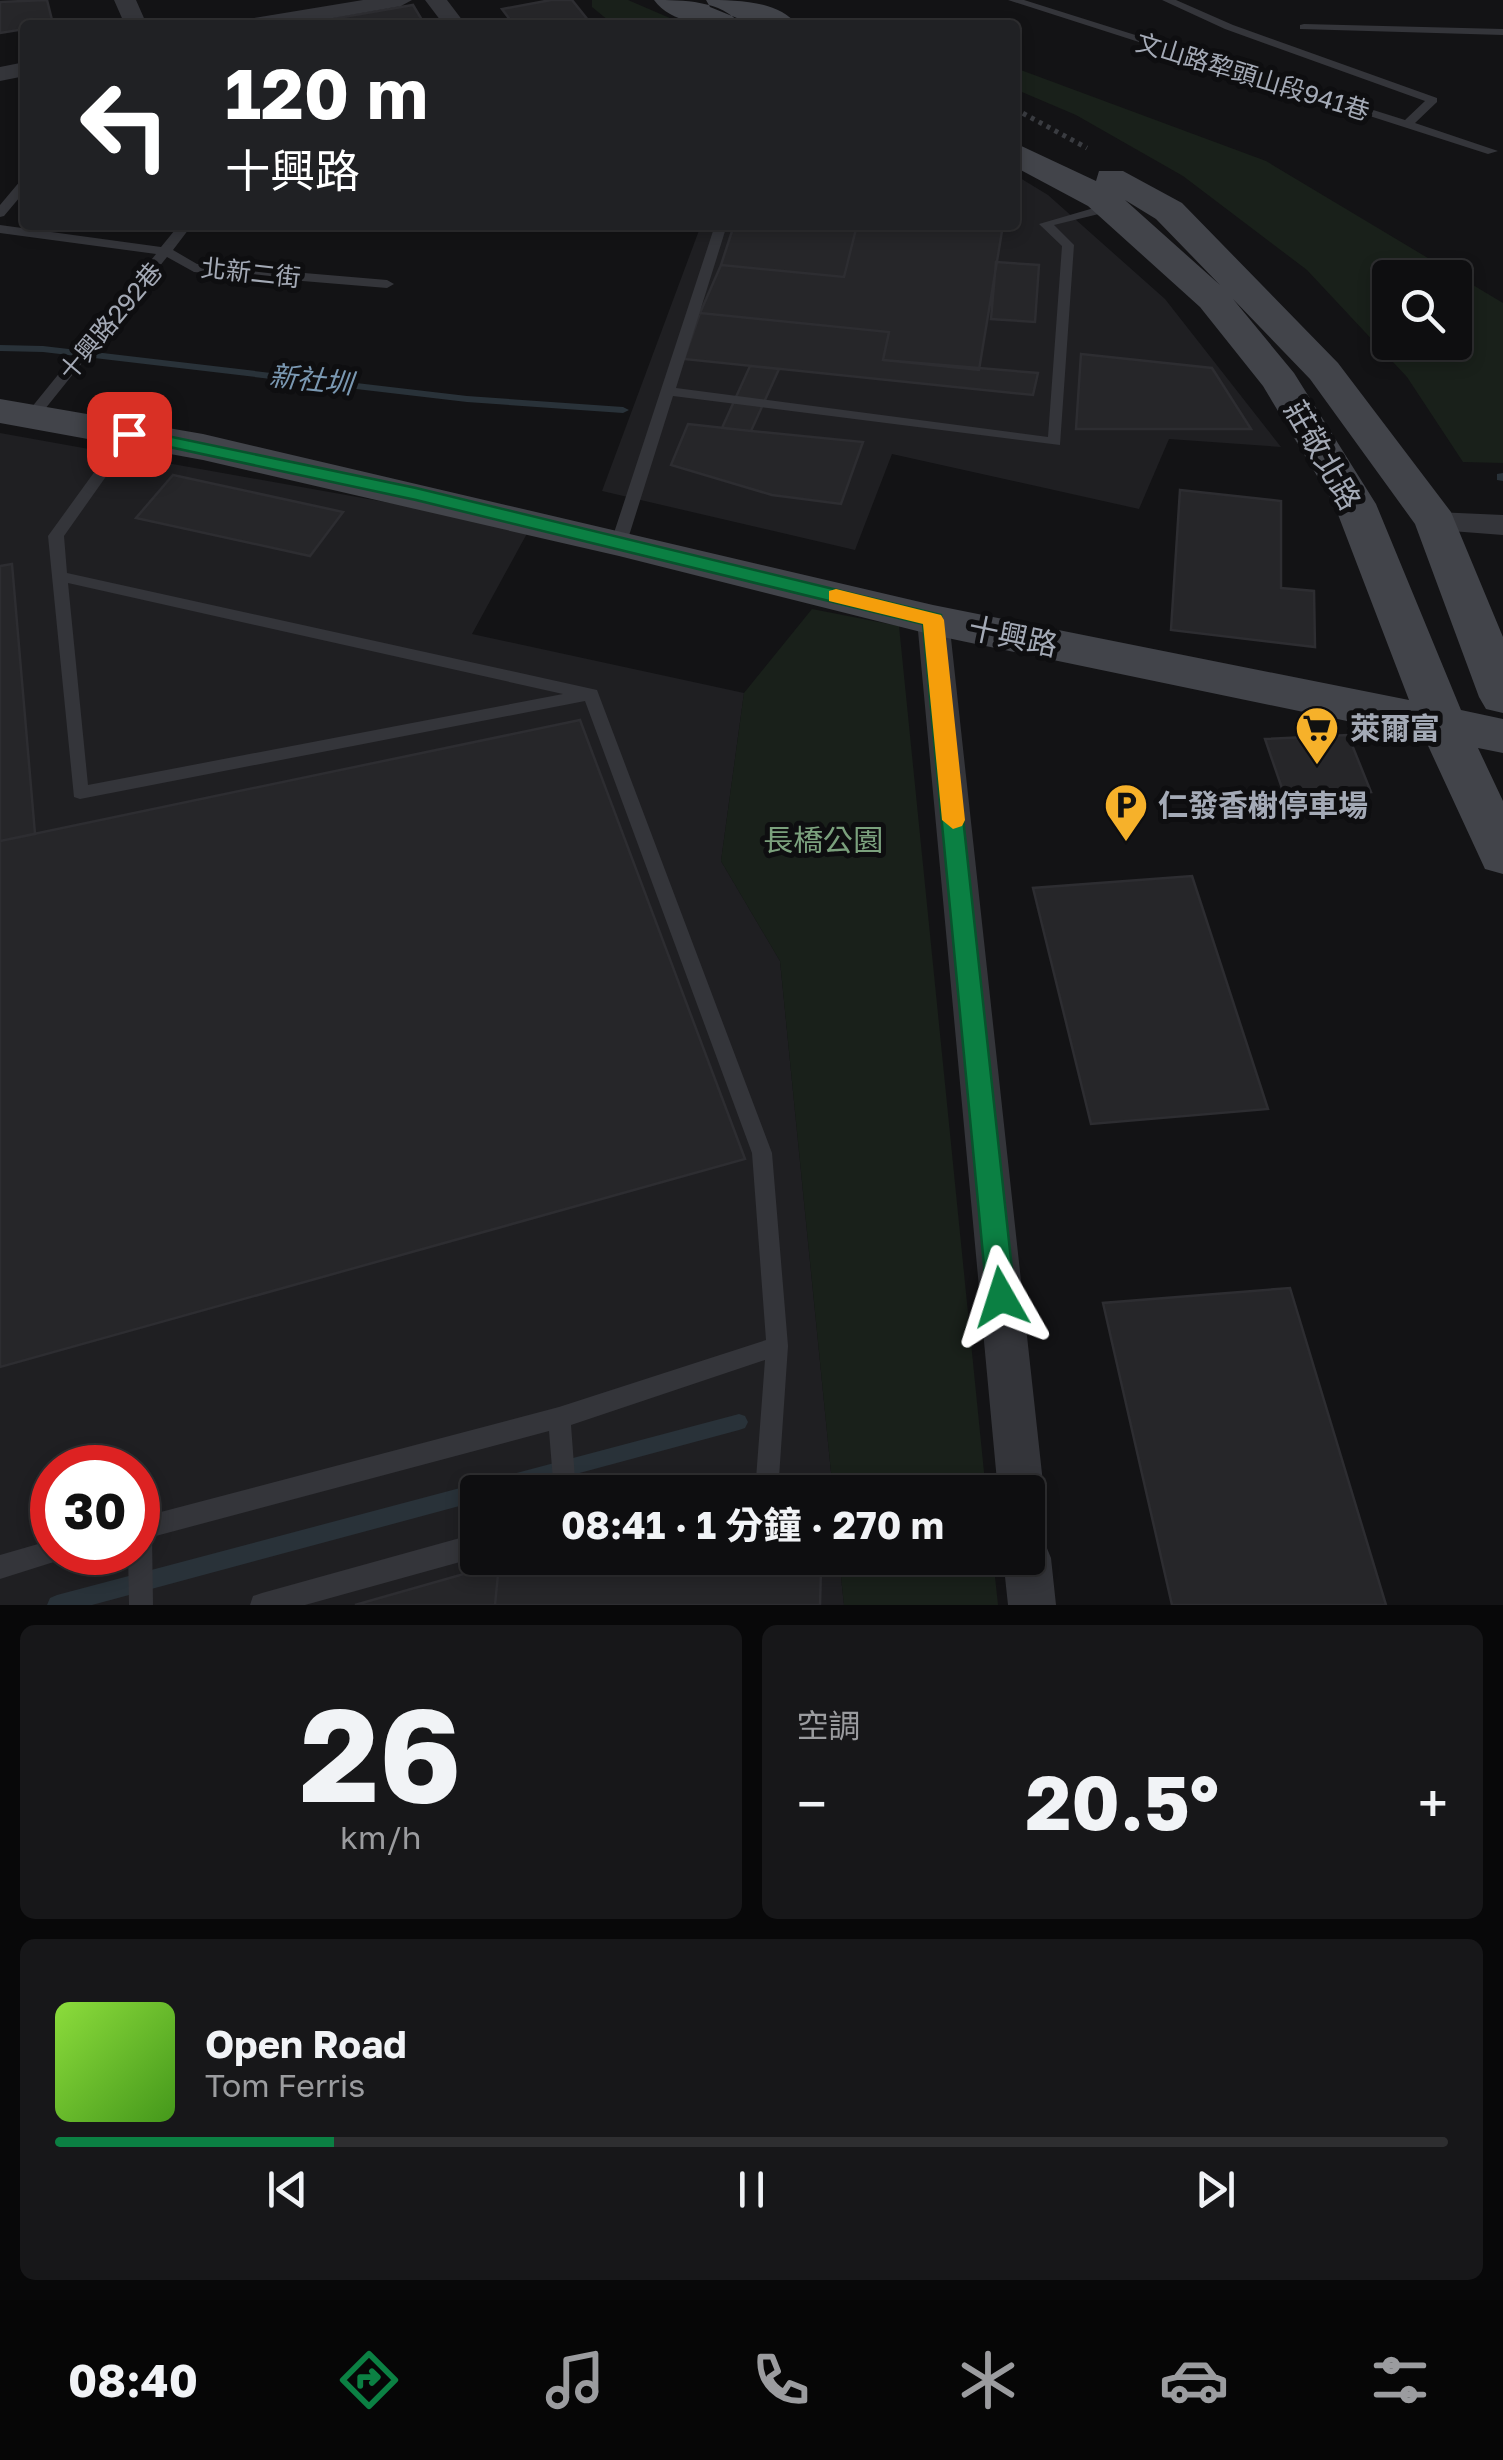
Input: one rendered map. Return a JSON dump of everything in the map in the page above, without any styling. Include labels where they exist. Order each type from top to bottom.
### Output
[{"type":"street","points":[[283,20],[401,0]]},
{"type":"street","points":[[436,0],[451,20]]},
{"type":"street","points":[[669,0],[714,20]]},
{"type":"street","points":[[721,0],[769,20]]},
{"type":"street","name":"莊敬北路","points":[[1020,125],[1168,211],[1324,370],[1436,522],[1503,697]]},
{"type":"street","name":"莊敬北路","points":[[1020,155],[1111,207],[1213,299],[1280,381],[1355,504],[1443,725],[1503,854]]},
{"type":"street","name":"十興路","points":[[16,414],[129,434],[619,542],[933,620],[1503,736]]},
{"type":"street","points":[[1436,522],[1503,526]]},
{"type":"street","points":[[933,620],[1019,1475]]},
{"type":"street","points":[[1029,1575],[1032,1605]]},
{"type":"lane","name":"文山路犂頭山段941巷","points":[[1013,0],[1492,151]]},
{"type":"lane","points":[[1167,0],[1229,27],[1433,100],[1406,124]]},
{"type":"lane","points":[[1304,27],[1503,32]]},
{"type":"lane","points":[[0,213],[20,190]]},
{"type":"lane","points":[[667,391],[1056,442],[1068,245],[1045,224],[1111,207]]},
{"type":"lane","name":"北新二街","points":[[0,229],[167,252],[194,268],[387,284]]},
{"type":"lane","name":"十興路292巷","points":[[16,414],[71,366],[182,230]]},
{"type":"lane","points":[[619,542],[718,230]]},
{"type":"lane","points":[[129,434],[56,536],[80,794],[590,694]]},
{"type":"lane","points":[[59,576],[590,694]]},
{"type":"lane","points":[[590,694],[762,1153],[777,1346],[768,1475]]},
{"type":"lane","points":[[160,1523],[559,1418],[777,1346]]},
{"type":"lane","points":[[559,1418],[563,1475]]},
{"type":"lane","points":[[262,1605],[460,1550]]},
{"type":"lane","points":[[0,1567],[30,1558]]},
{"type":"lane","points":[[140,1575],[141,1605]]},
{"type":"shaded area","points":[[1020,178],[1048,195],[1165,299],[1281,447],[1169,439],[1139,509],[892,454],[855,550],[602,491],[699,230],[1020,230]]},
{"type":"shaded area","points":[[0,433],[530,528],[472,634],[744,693],[721,861],[780,961],[831,1475],[460,1475],[460,1575],[841,1575],[844,1605],[0,1605]]},
{"type":"green space","points":[[592,0],[628,0],[674,20],[608,20],[592,7]]},
{"type":"green space","points":[[1020,70],[1266,161],[1431,260],[1372,260],[1372,340],[1307,270],[1183,176],[1076,115],[1020,91]]},
{"type":"green space","points":[[1472,284],[1503,303],[1503,463],[1463,462],[1407,377],[1391,360],[1472,360]]},
{"type":"green space","name":"長橋公園","points":[[812,609],[899,626],[984,1475],[831,1475],[780,961],[721,861],[744,693]]},
{"type":"green space","points":[[841,1575],[995,1575],[998,1605],[844,1605]]},
{"type":"building","points":[[47,0],[52,20],[20,20],[20,30],[0,33],[0,2]]},
{"type":"building","points":[[572,0],[588,20],[510,20],[502,9]]},
{"type":"building","points":[[413,5],[422,20],[326,20]]},
{"type":"building","points":[[732,230],[856,230],[844,277],[721,265]]},
{"type":"building","points":[[856,230],[1002,230],[979,370],[883,360],[889,332],[700,313],[721,265],[844,277]]},
{"type":"building","points":[[996,262],[1039,265],[1035,322],[991,319]]},
{"type":"building","points":[[700,313],[889,332],[883,360],[1038,373],[1033,395],[684,359]]},
{"type":"building","points":[[1081,354],[1212,368],[1251,429],[1076,429]]},
{"type":"building","points":[[750,366],[779,369],[751,431],[722,428]]},
{"type":"building","points":[[688,424],[863,442],[841,504],[772,495],[671,465]]},
{"type":"building","points":[[173,475],[343,512],[310,556],[136,518]]},
{"type":"building","points":[[1180,490],[1281,501],[1281,588],[1314,591],[1315,647],[1171,630]]},
{"type":"building","points":[[12,564],[35,834],[0,841],[0,566]]},
{"type":"building","points":[[580,720],[745,1159],[0,1367],[0,841]]},
{"type":"building","name":"萊爾富","points":[[1348,735],[1371,792],[1285,797],[1265,739]]},
{"type":"building","points":[[1192,876],[1268,1109],[1091,1124],[1033,888]]},
{"type":"building","points":[[1290,1288],[1386,1605],[1172,1605],[1103,1303]]},
{"type":"building","points":[[460,1575],[498,1575],[495,1605],[355,1605]]},
{"type":"building","points":[[498,1575],[821,1575],[820,1605],[495,1605]]},
{"type":"waterway","name":"新社圳","points":[[0,348],[43,349],[467,399],[623,410]]},
{"type":"waterway","points":[[57,1605],[739,1422]]},
{"type":"slow traffic","points":[[836,596],[933,620],[953,820]]},
{"type":"place","name":"萊爾富","points":[[1317,766]]},
{"type":"place","name":"仁發香榭停車場","points":[[1126,843]]},
{"type":"route","points":[[129,434],[416,494],[933,620],[1001,1297]]}]
